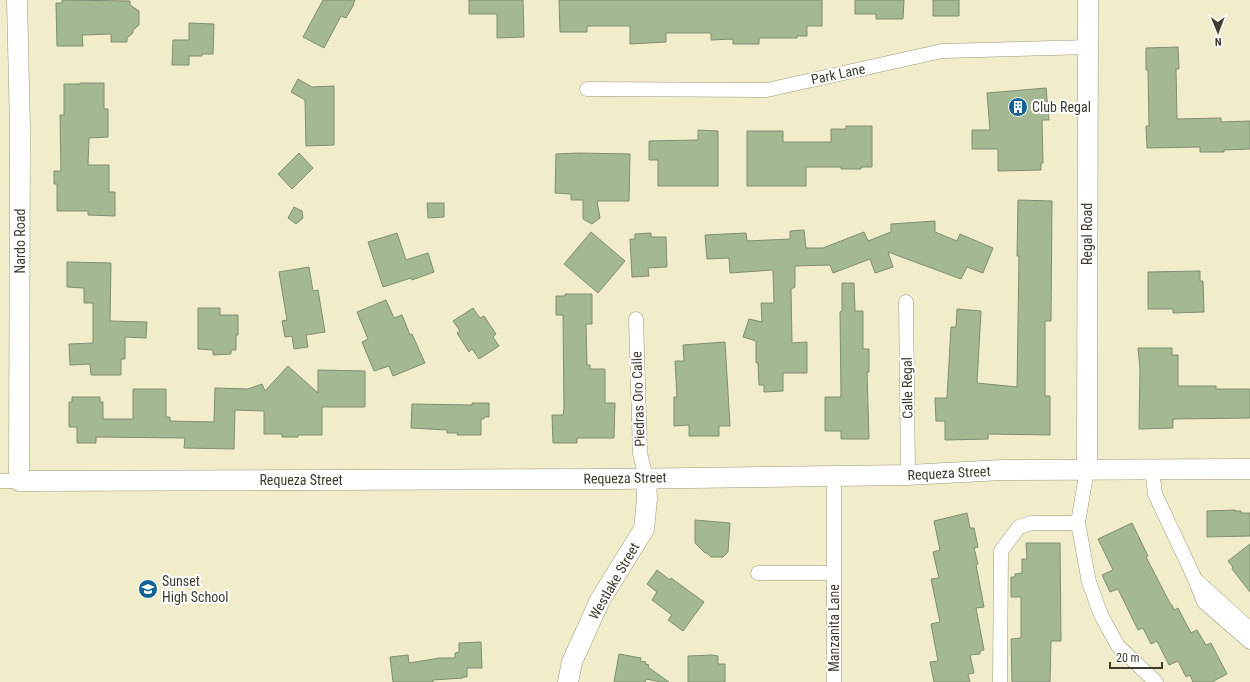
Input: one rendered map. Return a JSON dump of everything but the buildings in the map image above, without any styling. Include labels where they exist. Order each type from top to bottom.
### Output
[{"type":"street","name":"Nardo Road","points":[[10,481],[20,128],[17,0]]},
{"type":"street","name":"Regal Road","points":[[1087,469],[1088,0]]},
{"type":"street","name":"Park Lane","points":[[587,89],[767,90],[942,51],[1088,46]]},
{"type":"street","name":"Calle Regal","points":[[906,302],[908,475]]},
{"type":"street","name":"Piedras Oro Calle","points":[[636,319],[640,453],[646,478]]},
{"type":"street","name":"Requeza Street","points":[[10,481],[617,479],[908,475],[1002,470],[1152,470],[1250,468]]},
{"type":"street","points":[[1087,469],[1078,523],[1089,582],[1101,615],[1118,646],[1156,682]]},
{"type":"street","points":[[1152,470],[1155,494],[1195,579],[1204,602],[1250,642]]},
{"type":"street","name":"Manzanita Lane","points":[[834,475],[834,682]]},
{"type":"street","name":"Westlake Street","points":[[568,682],[572,662],[600,600],[644,529],[646,478]]},
{"type":"street","points":[[1000,682],[1001,551],[1019,527],[1031,523],[1078,523]]},
{"type":"street","name":"Manzanita Lane","points":[[758,574],[834,573]]},
{"type":"street","points":[[1195,579],[1250,629]]},
{"type":"place","name":"Club Regal","points":[[1018,107]]},
{"type":"place","name":"Sunset High School","points":[[148,589]]}]
